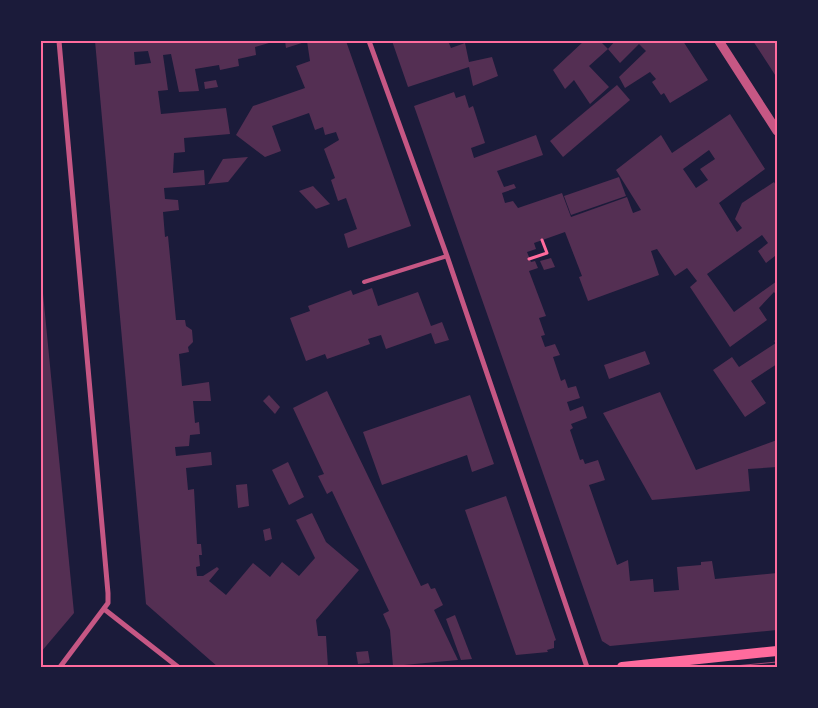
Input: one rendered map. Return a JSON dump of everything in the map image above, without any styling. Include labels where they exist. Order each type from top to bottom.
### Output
[{"type":"main road","points":[[622,667],[777,651]]},
{"type":"street","points":[[59,41],[108,592],[108,603],[60,667]]},
{"type":"street","points":[[370,41],[447,256],[587,667]]},
{"type":"street","points":[[719,41],[777,131]]},
{"type":"street","points":[[104,609],[178,667]]},
{"type":"lane","points":[[364,282],[447,256]]},
{"type":"path","points":[[529,259],[547,254],[542,240]]},
{"type":"building","points":[[95,41],[276,41],[255,47],[256,55],[238,59],[239,66],[220,70],[219,65],[195,69],[199,91],[179,92],[171,54],[163,55],[168,90],[158,91],[161,114],[226,108],[230,134],[184,138],[185,152],[174,153],[173,173],[204,170],[205,185],[164,188],[165,199],[178,200],[179,210],[163,212],[165,237],[168,236],[176,320],[185,320],[186,326],[192,330],[193,342],[188,347],[189,352],[179,354],[182,386],[209,382],[211,401],[193,401],[195,423],[199,422],[200,434],[190,435],[189,446],[175,447],[176,456],[211,452],[212,465],[186,468],[188,490],[194,489],[197,544],[201,544],[200,566],[196,567],[197,576],[203,576],[217,567],[219,569],[209,581],[226,595],[253,563],[270,577],[282,562],[299,576],[315,558],[296,520],[312,513],[326,542],[359,570],[316,620],[318,636],[326,636],[328,667],[218,667],[146,604]],"holes":[[[148,51],[151,63],[135,65],[134,52]]]},
{"type":"building","points":[[285,41],[304,41],[305,42],[286,48]]},
{"type":"building","points":[[307,41],[346,41],[411,226],[348,248],[344,234],[357,229],[346,198],[338,201],[331,180],[335,178],[324,149],[339,140],[336,132],[325,135],[323,127],[315,130],[309,113],[272,126],[281,151],[265,157],[236,135],[253,106],[305,88],[296,66],[310,61]]},
{"type":"building","points":[[392,41],[448,41],[451,48],[465,43],[469,62],[492,57],[498,76],[473,86],[469,67],[408,87]]},
{"type":"building","points":[[584,41],[600,41],[608,49],[589,66],[609,87],[590,104],[574,80],[565,89],[553,70]]},
{"type":"building","points":[[615,41],[683,41],[708,80],[670,103],[664,93],[661,95],[652,82],[656,79],[650,72],[625,88],[619,77],[646,51],[639,44],[620,63],[608,49]]},
{"type":"building","points":[[753,41],[777,41],[777,78],[770,67]]},
{"type":"building","points":[[216,80],[218,87],[205,89],[204,82]]},
{"type":"building","points":[[617,85],[630,100],[563,157],[550,141]]},
{"type":"building","points":[[454,92],[456,98],[465,95],[469,108],[473,106],[485,143],[471,148],[474,158],[536,135],[543,155],[497,171],[504,187],[514,184],[516,188],[502,193],[505,203],[513,201],[518,208],[562,193],[571,217],[627,197],[633,213],[641,210],[616,170],[661,135],[672,153],[730,114],[765,169],[719,203],[737,232],[742,228],[735,219],[742,203],[774,182],[777,187],[777,258],[775,256],[766,263],[758,251],[768,243],[762,235],[707,274],[734,312],[777,281],[777,296],[774,292],[759,308],[767,320],[730,347],[690,287],[697,281],[687,268],[675,276],[657,249],[651,251],[659,275],[588,301],[579,277],[582,276],[565,232],[534,243],[536,249],[527,252],[531,262],[535,261],[538,268],[529,271],[546,316],[539,318],[545,335],[541,336],[545,347],[555,344],[560,355],[553,357],[561,381],[565,379],[568,388],[576,386],[580,398],[567,402],[570,411],[583,406],[587,418],[571,424],[573,428],[570,430],[580,460],[583,459],[585,464],[598,460],[605,480],[589,485],[617,565],[628,560],[630,581],[653,579],[654,592],[679,590],[677,567],[701,565],[701,562],[712,561],[715,579],[777,573],[777,630],[610,646],[602,641],[414,106]],"holes":[[[709,150],[715,159],[700,169],[708,180],[696,188],[683,169]]]},
{"type":"building","points":[[248,157],[228,182],[208,184],[223,159]]},
{"type":"building","points":[[619,177],[626,196],[571,215],[564,196]]},
{"type":"building","points":[[313,186],[330,204],[316,209],[299,191]]},
{"type":"building","points":[[551,258],[555,267],[544,270],[540,261]]},
{"type":"building","points":[[41,273],[74,613],[41,652]]},
{"type":"building","points":[[372,288],[378,306],[418,292],[431,326],[442,322],[449,340],[435,344],[431,333],[386,349],[381,335],[368,339],[370,344],[327,359],[325,354],[306,361],[290,318],[310,311],[308,306],[351,290],[353,295]]},
{"type":"building","points":[[777,339],[777,364],[751,381],[766,403],[745,417],[713,370],[732,357],[739,367],[776,343],[774,341]]},
{"type":"building","points":[[645,351],[650,364],[609,379],[604,365]]},
{"type":"building","points":[[327,391],[421,586],[428,583],[431,589],[435,588],[443,605],[434,610],[458,660],[393,666],[390,630],[383,614],[389,611],[332,491],[327,494],[318,476],[324,474],[293,408]]},
{"type":"building","points":[[660,392],[696,470],[777,440],[777,467],[748,469],[750,491],[652,500],[603,413]]},
{"type":"building","points":[[269,395],[280,407],[275,414],[263,401]]},
{"type":"building","points":[[470,395],[494,464],[472,472],[467,455],[382,485],[363,432]]},
{"type":"building","points":[[288,462],[304,497],[289,505],[272,470]]},
{"type":"building","points":[[247,484],[249,506],[238,508],[236,485]]},
{"type":"building","points":[[506,496],[556,640],[554,641],[554,648],[547,650],[548,652],[516,655],[465,510]]},
{"type":"building","points":[[270,528],[272,539],[265,541],[263,530]]},
{"type":"building","points":[[455,615],[472,659],[461,660],[446,619]]},
{"type":"building","points":[[368,651],[370,663],[358,664],[356,652]]},
{"type":"tram line","points":[[724,667],[777,662]]}]
